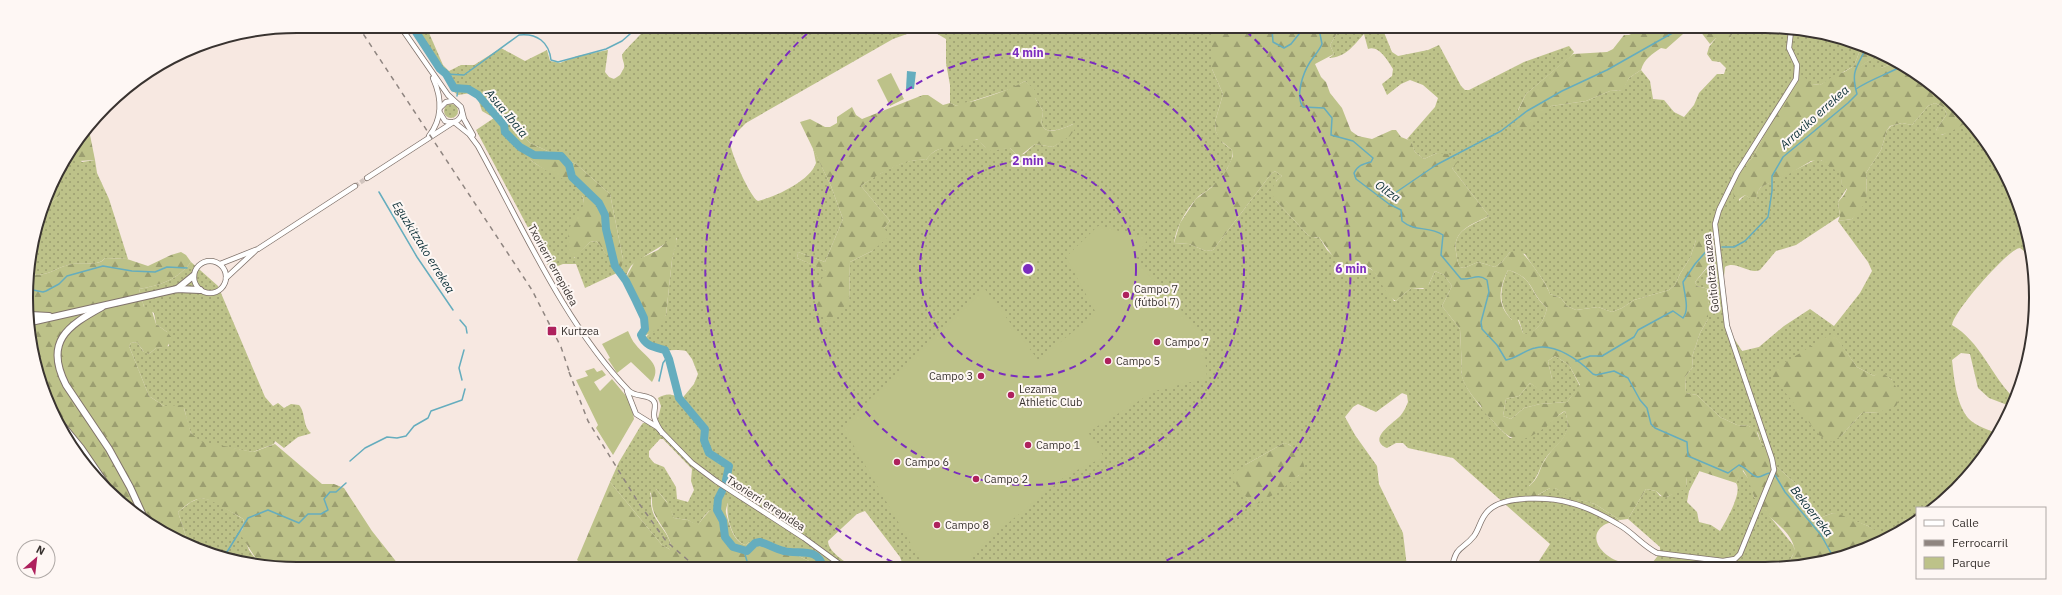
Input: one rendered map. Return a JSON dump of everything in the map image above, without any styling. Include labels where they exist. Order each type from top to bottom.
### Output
[{"type":"highway","points":[[176,289],[193,276]]},
{"type":"highway","points":[[34,321],[176,289],[200,290]]},
{"type":"highway","points":[[102,307],[76,322],[63,335],[57,353],[59,371],[66,385],[121,470],[139,509]]},
{"type":"highway","points":[[34,315],[60,316]]},
{"type":"highway","points":[[79,446],[89,460]]},
{"type":"street","name":"Txorierri errepidea","points":[[405,33],[452,101],[461,107],[462,114],[478,146],[574,322],[594,351],[623,385],[635,396],[652,398],[655,403],[654,414],[662,433]]},
{"type":"street","name":"Goitioltza auzoa","points":[[1453,562],[1456,553],[1474,536],[1482,517],[1486,512],[1498,504],[1514,499],[1572,503],[1618,524],[1644,546],[1657,553],[1729,561],[1740,554],[1771,481],[1774,470],[1772,459],[1725,320],[1715,224],[1719,210],[1744,161],[1796,79],[1797,65],[1789,48],[1791,35]]},
{"type":"street","name":"Txorierri errepidea","points":[[428,67],[438,89],[442,119],[453,123],[469,134],[478,146]]},
{"type":"street","points":[[441,107],[446,102],[452,101]]},
{"type":"street","points":[[428,138],[435,128],[440,113]]},
{"type":"street","points":[[367,178],[453,123],[462,114]]},
{"type":"street","points":[[226,278],[225,272],[220,264],[212,260],[204,261],[197,266],[193,276],[196,285],[200,290],[206,293],[215,292],[222,288],[226,278],[258,249],[355,186]]},
{"type":"street","points":[[220,264],[258,249]]},
{"type":"street","name":"Txorierri errepidea","points":[[623,385],[634,405],[636,414],[645,418],[662,433],[682,455],[704,473],[804,538],[837,562]]},
{"type":"street","points":[[634,405],[637,399],[643,396]]},
{"type":"street","points":[[645,418],[654,414]]},
{"type":"green space","points":[[415,33],[429,33],[443,65],[449,71],[461,65],[474,65],[501,48],[525,61],[547,50],[550,61],[560,63],[577,56],[608,50],[605,72],[609,77],[614,79],[620,75],[624,68],[622,57],[623,53],[642,33],[911,33],[893,39],[746,123],[730,139],[732,152],[740,172],[754,198],[758,201],[782,192],[807,176],[816,163],[813,148],[831,186],[843,219],[825,262],[798,252],[797,258],[827,271],[849,302],[850,262],[872,251],[884,228],[890,221],[861,186],[875,176],[892,167],[909,161],[926,160],[937,150],[974,139],[979,140],[990,150],[1010,148],[1017,155],[1024,154],[1035,144],[1053,147],[1060,142],[1073,124],[1051,131],[1044,128],[1042,122],[1043,111],[1035,98],[1035,92],[1025,81],[1013,88],[957,106],[950,103],[950,85],[946,63],[946,39],[936,33],[1212,33],[1212,69],[1223,94],[1215,122],[1216,132],[1223,143],[1232,150],[1233,155],[1229,166],[1221,177],[1213,186],[1198,197],[1185,213],[1179,225],[1174,243],[1189,244],[1206,251],[1213,250],[1271,174],[1275,171],[1282,176],[1276,181],[1276,201],[1308,235],[1315,238],[1319,237],[1327,250],[1352,274],[1355,275],[1361,264],[1374,271],[1394,301],[1396,301],[1411,288],[1423,289],[1429,284],[1435,271],[1444,275],[1452,286],[1442,306],[1460,329],[1462,377],[1472,395],[1488,416],[1510,438],[1520,438],[1534,434],[1565,411],[1568,427],[1566,433],[1545,459],[1536,477],[1529,486],[1538,495],[1550,488],[1555,488],[1577,499],[1595,504],[1620,520],[1604,525],[1596,535],[1602,551],[1612,559],[1618,561],[1538,562],[1550,544],[1453,458],[1408,448],[1403,443],[1396,443],[1387,448],[1381,444],[1379,440],[1380,436],[1401,415],[1408,402],[1407,395],[1402,393],[1376,412],[1358,404],[1353,407],[1345,417],[1355,435],[1377,466],[1379,484],[1403,533],[1406,562],[902,562],[900,557],[865,511],[857,514],[828,541],[834,553],[845,562],[811,562],[783,548],[758,546],[749,542],[746,545],[741,543],[731,528],[727,508],[728,503],[710,510],[703,517],[698,526],[688,520],[674,518],[667,502],[656,489],[650,493],[651,507],[656,519],[669,539],[671,550],[662,545],[610,482],[619,462],[643,423],[657,423],[661,406],[658,398],[664,395],[673,395],[680,401],[694,384],[698,374],[692,359],[686,351],[657,350],[647,343],[642,337],[646,337],[666,315],[672,260],[677,238],[661,246],[631,266],[624,281],[618,272],[623,259],[610,194],[576,164],[530,143],[513,125],[527,156],[541,167],[569,182],[577,188],[582,195],[584,204],[574,258],[590,242],[596,241],[601,246],[617,273],[585,288],[576,264],[563,264],[550,269],[476,130],[494,118],[482,111],[477,96],[471,93],[458,95],[454,92]],"holes":[[[660,439],[663,439],[692,469],[691,481],[694,490],[688,502],[677,499],[676,487],[664,467],[654,463],[649,457],[649,451]],[[1284,443],[1290,445],[1301,460],[1299,475],[1267,498],[1251,504],[1243,492],[1245,465]]]},
{"type":"green space","points":[[1212,33],[1337,33],[1330,45],[1334,54],[1315,64],[1321,77],[1326,82],[1330,93],[1342,108],[1351,131],[1358,136],[1372,139],[1392,130],[1396,130],[1401,137],[1411,141],[1415,152],[1424,159],[1437,153],[1449,154],[1457,163],[1452,168],[1489,216],[1470,225],[1460,233],[1457,238],[1456,252],[1460,267],[1464,268],[1478,262],[1495,267],[1502,262],[1510,252],[1519,250],[1536,270],[1550,294],[1561,298],[1567,306],[1576,310],[1598,307],[1612,312],[1622,308],[1634,300],[1669,290],[1675,285],[1690,258],[1696,240],[1706,234],[1718,234],[1720,239],[1712,261],[1695,282],[1697,286],[1709,289],[1712,294],[1708,304],[1708,319],[1700,333],[1692,357],[1693,367],[1685,377],[1686,393],[1697,395],[1720,417],[1737,425],[1749,426],[1756,430],[1761,443],[1771,454],[1776,466],[1795,483],[1801,504],[1811,517],[1817,519],[1833,513],[1839,514],[1868,526],[1882,535],[1866,542],[1833,553],[1790,561],[1794,552],[1792,541],[1783,529],[1767,515],[1758,504],[1743,470],[1736,483],[1696,470],[1692,477],[1687,477],[1686,486],[1683,490],[1664,498],[1656,491],[1646,489],[1628,519],[1620,520],[1595,504],[1572,498],[1555,488],[1550,488],[1534,497],[1527,495],[1526,489],[1536,479],[1549,454],[1566,433],[1567,420],[1565,411],[1536,433],[1526,438],[1518,439],[1505,433],[1482,410],[1481,406],[1471,394],[1463,379],[1460,329],[1442,306],[1452,286],[1444,275],[1435,271],[1427,288],[1411,288],[1396,301],[1387,292],[1373,270],[1368,266],[1361,264],[1357,274],[1352,274],[1335,259],[1319,237],[1313,238],[1308,235],[1276,201],[1272,191],[1276,181],[1282,176],[1275,171],[1271,174],[1213,250],[1206,251],[1189,244],[1174,243],[1180,223],[1196,199],[1212,187],[1227,169],[1233,156],[1232,150],[1220,140],[1216,132],[1215,122],[1223,94],[1212,69]],"holes":[[[1508,270],[1517,273],[1527,281],[1541,302],[1547,308],[1540,324],[1535,330],[1527,334],[1523,333],[1518,320],[1512,320],[1507,314],[1501,302],[1501,290]],[[1555,356],[1569,365],[1580,385],[1567,402],[1540,404],[1524,408],[1511,419],[1503,416],[1506,399],[1519,396],[1530,383],[1541,391],[1549,388],[1552,379],[1548,361]]]},
{"type":"green space","points":[[1337,33],[1384,33],[1392,52],[1398,56],[1428,50],[1439,45],[1461,86],[1465,90],[1469,90],[1524,62],[1569,46],[1574,52],[1526,94],[1518,110],[1543,110],[1551,106],[1586,101],[1610,91],[1622,90],[1629,78],[1641,70],[1650,81],[1653,99],[1664,100],[1674,112],[1684,117],[1694,105],[1699,93],[1717,74],[1724,74],[1726,68],[1720,62],[1712,61],[1707,54],[1709,47],[1716,38],[1729,40],[1733,33],[1799,35],[1833,42],[1860,51],[1854,66],[1820,85],[1812,84],[1776,118],[1763,137],[1753,157],[1740,171],[1739,201],[1745,195],[1755,201],[1761,187],[1817,159],[1841,172],[1842,185],[1847,188],[1838,202],[1840,216],[1796,245],[1776,251],[1760,270],[1751,271],[1734,265],[1725,267],[1723,287],[1730,332],[1742,351],[1759,347],[1784,326],[1810,309],[1834,326],[1860,293],[1872,271],[1868,262],[1838,221],[1852,219],[1867,195],[1866,173],[1881,150],[1887,130],[1891,126],[1902,123],[1912,125],[1928,106],[1935,103],[1943,107],[1947,114],[1936,130],[1942,135],[1964,125],[1994,165],[2015,212],[2025,252],[2020,248],[2014,251],[1994,269],[1962,307],[1952,325],[1962,332],[1978,349],[1998,379],[2011,394],[2006,405],[1989,398],[1978,388],[1970,354],[1961,353],[1952,360],[1956,390],[1964,412],[1974,423],[1993,432],[1974,459],[1952,485],[1926,507],[1916,507],[1916,514],[1907,520],[1904,519],[1894,529],[1881,535],[1868,526],[1833,513],[1817,519],[1811,517],[1801,504],[1795,483],[1776,466],[1771,454],[1761,443],[1758,433],[1749,426],[1737,425],[1720,417],[1697,395],[1686,393],[1685,377],[1693,367],[1692,357],[1700,333],[1708,319],[1708,304],[1712,294],[1709,289],[1697,286],[1695,282],[1707,268],[1696,240],[1690,258],[1675,285],[1669,290],[1634,300],[1622,308],[1612,312],[1598,307],[1576,310],[1567,306],[1561,298],[1550,294],[1545,283],[1525,254],[1510,252],[1502,262],[1495,267],[1478,262],[1464,268],[1460,267],[1456,252],[1457,238],[1465,229],[1489,216],[1452,168],[1455,161],[1437,153],[1424,159],[1415,152],[1411,142],[1407,139],[1435,107],[1438,98],[1423,85],[1410,80],[1401,84],[1387,95],[1382,84],[1392,76],[1393,69],[1386,58],[1379,51],[1372,48],[1368,49],[1364,34],[1353,47],[1345,53],[1340,56],[1329,58],[1334,54],[1330,45]],"holes":[[[1833,334],[1857,367],[1874,376],[1880,372],[1892,380],[1879,412],[1862,413],[1841,436]]]},
{"type":"green space","points":[[1633,33],[1690,33],[1683,34],[1666,49],[1661,48],[1646,60],[1641,70],[1629,78],[1623,90],[1610,91],[1586,101],[1551,106],[1523,129],[1518,130],[1515,125],[1515,117],[1526,94],[1573,54],[1607,52],[1613,49],[1624,35]]},
{"type":"green space","points":[[1702,33],[1733,33],[1729,40],[1724,42],[1716,38],[1710,44]]},
{"type":"green space","points":[[1860,51],[1875,57],[1858,68],[1881,68],[1890,64],[1897,68],[1926,88],[1952,110],[1956,119],[1959,118],[1964,125],[1942,135],[1938,135],[1936,130],[1947,114],[1943,107],[1935,103],[1928,106],[1912,125],[1902,123],[1890,126],[1887,130],[1881,150],[1866,173],[1867,195],[1863,206],[1852,219],[1838,221],[1840,216],[1838,202],[1847,189],[1842,185],[1840,172],[1831,168],[1821,160],[1811,161],[1789,174],[1761,187],[1758,191],[1755,202],[1745,195],[1736,201],[1733,191],[1740,171],[1753,157],[1763,137],[1800,78],[1804,77],[1812,84],[1820,85],[1835,75],[1854,66]]},
{"type":"green space","points":[[1874,57],[1890,64],[1881,68],[1857,68]]},
{"type":"green space","points":[[891,73],[904,99],[890,106],[877,80]]},
{"type":"green space","points":[[1025,81],[1036,91],[1035,98],[1043,111],[1042,123],[1044,128],[1052,131],[1074,124],[1077,126],[1070,136],[1053,147],[1035,144],[1021,155],[1017,155],[1010,148],[989,151],[977,139],[959,147],[938,150],[930,155],[926,160],[910,161],[901,164],[883,172],[861,186],[890,221],[884,228],[890,236],[872,251],[850,262],[849,302],[826,323],[813,296],[826,271],[797,258],[798,252],[825,262],[843,219],[831,186],[800,122],[810,119],[825,127],[830,127],[837,123],[837,117],[852,107],[856,115],[862,119],[923,95],[928,95],[943,105],[950,103],[957,106],[961,103],[974,101],[1001,92]]},
{"type":"green space","points":[[451,104],[456,106],[458,111],[456,116],[451,118],[446,116],[444,111],[446,106]]},
{"type":"green space","points":[[1952,110],[1959,118],[1956,119]]},
{"type":"green space","points":[[507,124],[513,125],[530,143],[576,164],[610,194],[623,259],[622,265],[617,273],[596,241],[590,242],[576,257],[571,257],[568,244],[569,230],[572,222],[582,208],[584,201],[583,197],[569,183],[525,156],[503,133],[503,128]]},
{"type":"green space","points":[[90,134],[95,160],[79,161],[75,157]]},
{"type":"green space","points":[[75,156],[82,162],[95,160],[97,173],[109,199],[128,259],[105,258],[103,261],[95,263],[66,265],[46,274],[34,274],[38,246],[47,212],[50,203],[60,195],[55,193],[68,165]]},
{"type":"green space","points":[[56,189],[60,190],[60,195],[50,203]]},
{"type":"green space","name":"Lezama Athletic Club","points":[[1098,226],[1149,238],[1134,259],[1203,334],[1207,378],[1155,391],[1088,432],[1104,457],[1067,475],[985,542],[969,562],[921,562],[844,429],[870,399],[985,289],[1038,360],[1096,313],[1066,257]]},
{"type":"green space","points":[[672,237],[676,237],[677,241],[672,260],[666,315],[657,330],[642,337],[640,308],[624,281],[635,261],[658,250]]},
{"type":"green space","points":[[181,252],[186,255],[191,262],[180,273],[168,281],[139,289],[144,307],[151,308],[156,324],[167,332],[172,338],[167,347],[156,348],[149,354],[144,352],[137,342],[131,343],[129,346],[149,396],[164,406],[183,405],[191,433],[200,441],[253,452],[275,444],[322,484],[334,484],[344,488],[372,531],[396,562],[298,562],[256,559],[242,537],[244,523],[243,519],[212,501],[202,498],[197,499],[185,506],[178,512],[186,537],[165,527],[136,507],[110,485],[88,459],[68,430],[60,414],[47,383],[42,366],[35,332],[33,298],[34,274],[46,274],[66,265],[95,263],[103,261],[105,258],[127,259],[148,266]]},
{"type":"green space","points":[[191,262],[218,286],[265,397],[273,406],[278,403],[284,408],[291,404],[299,405],[303,412],[306,426],[311,433],[298,437],[284,448],[275,441],[274,444],[253,452],[203,443],[198,441],[191,433],[184,408],[164,406],[149,396],[129,346],[131,343],[137,342],[143,351],[149,354],[156,348],[169,346],[167,332],[156,324],[154,313],[144,307],[139,289],[168,281],[180,273]]},
{"type":"green space","points":[[1508,270],[1523,277],[1547,308],[1540,324],[1535,330],[1527,335],[1523,333],[1519,320],[1512,320],[1507,314],[1502,302],[1501,296],[1503,283]]},
{"type":"green space","points":[[628,331],[632,340],[652,361],[655,376],[652,382],[631,362],[617,373],[608,359],[610,358],[602,344]]},
{"type":"green space","points":[[1833,333],[1857,367],[1874,376],[1880,371],[1892,380],[1901,396],[1896,406],[1879,412],[1862,413],[1841,436],[1831,442],[1819,435],[1769,372]]},
{"type":"green space","points":[[1555,356],[1569,365],[1580,386],[1567,402],[1540,404],[1524,408],[1511,419],[1503,416],[1506,399],[1519,396],[1530,383],[1541,390],[1552,379],[1548,361]]},
{"type":"green space","points":[[594,368],[597,372],[602,370],[606,375],[594,382],[600,391],[612,379],[631,402],[634,419],[613,455],[596,428],[598,425],[576,380],[588,376],[585,371]]},
{"type":"green space","points":[[1284,443],[1291,446],[1298,453],[1303,462],[1304,470],[1301,474],[1271,496],[1252,505],[1234,481],[1233,474],[1245,465]]},
{"type":"green space","points":[[1696,469],[1700,470],[1689,491],[1687,502],[1697,512],[1699,522],[1711,525],[1720,531],[1736,500],[1738,487],[1736,483],[1742,470],[1750,481],[1754,497],[1793,545],[1795,551],[1790,561],[1653,562],[1660,553],[1660,547],[1628,519],[1646,489],[1656,491],[1660,496],[1667,497],[1686,486],[1687,477],[1693,475]]},
{"type":"green space","points":[[610,482],[662,545],[671,550],[668,537],[653,508],[651,488],[656,489],[669,505],[674,518],[688,520],[698,525],[720,498],[724,496],[728,501],[726,512],[730,527],[738,541],[746,545],[751,540],[756,539],[758,546],[783,548],[811,562],[580,562],[577,560]]},
{"type":"green space","points":[[200,498],[212,500],[243,519],[244,523],[241,529],[249,550],[255,559],[212,548],[186,537],[178,512],[191,502]]},
{"type":"green space","points":[[1904,519],[1907,520],[1893,529],[1899,523]]},
{"type":"water","points":[[907,71],[916,72],[914,89],[906,89]]},
{"type":"waterway","name":"Asua Ibaia","points":[[417,33],[440,69],[446,74],[454,88],[468,89],[478,95],[504,125],[505,132],[520,147],[534,155],[561,156],[569,165],[572,177],[599,203],[605,215],[606,229],[615,266],[626,281],[644,318],[645,329],[641,335],[647,344],[665,350],[669,359],[679,398],[705,429],[704,440],[709,453],[729,466],[726,480]]},
{"type":"waterway","points":[[446,74],[464,75],[519,35],[537,37],[548,48],[551,60],[558,62],[606,49],[622,41],[631,33]]},
{"type":"waterway","name":"Oltza","points":[[1272,33],[1273,42],[1284,48],[1291,44],[1300,33]]},
{"type":"waterway","name":"Oltza","points":[[1320,33],[1322,44],[1307,67],[1301,84],[1300,97],[1303,107],[1324,108],[1332,118],[1331,135],[1353,141],[1373,158],[1371,162],[1363,164],[1357,168],[1354,173],[1356,179],[1389,204],[1401,210],[1402,221],[1407,225],[1432,230],[1443,235],[1441,255],[1461,279],[1480,277],[1487,280],[1489,292],[1481,322],[1482,329],[1497,345],[1506,360],[1514,358],[1531,349],[1543,347],[1558,350],[1574,358],[1593,374],[1596,375],[1614,371],[1628,378],[1640,400],[1647,408],[1651,424],[1655,428],[1687,442],[1688,456],[1728,473],[1739,465],[1758,477],[1770,473]]},
{"type":"waterway","points":[[1380,195],[1392,195],[1436,165],[1501,131],[1527,111],[1562,91],[1607,70],[1672,33]]},
{"type":"waterway","name":"Arraxiko errekea","points":[[1722,247],[1734,247],[1745,241],[1768,217],[1772,191],[1772,176],[1783,157],[1857,94],[1854,79],[1856,68],[1864,52]]},
{"type":"waterway","points":[[1856,89],[1897,68]]},
{"type":"waterway","name":"Eguzkitzako errekea","points":[[457,96],[458,89]]},
{"type":"waterway","name":"Eguzkitzako errekea","points":[[379,192],[417,257],[453,310]]},
{"type":"waterway","name":"Arraxiko errekea","points":[[1576,361],[1590,356],[1602,356],[1634,337],[1638,330],[1673,311],[1683,318],[1686,310],[1683,282],[1695,264],[1710,247]]},
{"type":"waterway","points":[[33,290],[43,292],[46,291],[59,284],[67,276],[103,266],[132,271],[155,272],[167,267],[187,268]]},
{"type":"waterway","name":"Eguzkitzako errekea","points":[[460,320],[466,327],[467,333]]},
{"type":"waterway","name":"Eguzkitzako errekea","points":[[462,380],[459,368],[464,350]]},
{"type":"waterway","points":[[659,381],[663,363],[668,356]]},
{"type":"waterway","name":"Eguzkitzako errekea","points":[[350,461],[365,448],[387,437],[397,438],[406,436],[414,426],[428,418],[431,411],[462,400],[465,389]]},
{"type":"waterway","name":"Bekoerreka","points":[[1775,475],[1785,492],[1821,535],[1832,553]]},
{"type":"waterway","name":"Eguzkitzako errekea","points":[[226,552],[248,518],[268,510],[299,523],[308,514],[321,514],[328,510],[324,499],[330,492],[336,492],[346,483]]},
{"type":"waterway","name":"Asua Ibaia","points":[[722,491],[718,499],[717,510],[723,521],[725,537],[733,547],[747,551],[755,543],[760,542],[784,551],[813,554],[821,562]]},
{"type":"waterway","points":[[744,551],[747,562]]},
{"type":"tunnel","points":[[355,186],[367,178]]},
{"type":"railway","points":[[363,33],[532,290],[561,347],[571,377]]},
{"type":"railway","points":[[569,372],[588,421],[638,502],[666,541],[690,562]]},
{"type":"place","name":"Campo 7 (fútbol 7)","points":[[1126,295]]},
{"type":"place","name":"Kurtzea","points":[[552,331]]},
{"type":"place","name":"Campo 7","points":[[1157,342]]},
{"type":"place","name":"Campo 5","points":[[1108,361]]},
{"type":"place","name":"Campo 3","points":[[981,376]]},
{"type":"place","name":"Lezama Athletic Club","points":[[1011,395]]},
{"type":"place","name":"Campo 1","points":[[1028,445]]},
{"type":"place","name":"Campo 6","points":[[897,462]]},
{"type":"place","name":"Campo 2","points":[[976,479]]},
{"type":"place","name":"Campo 8","points":[[937,525]]}]
